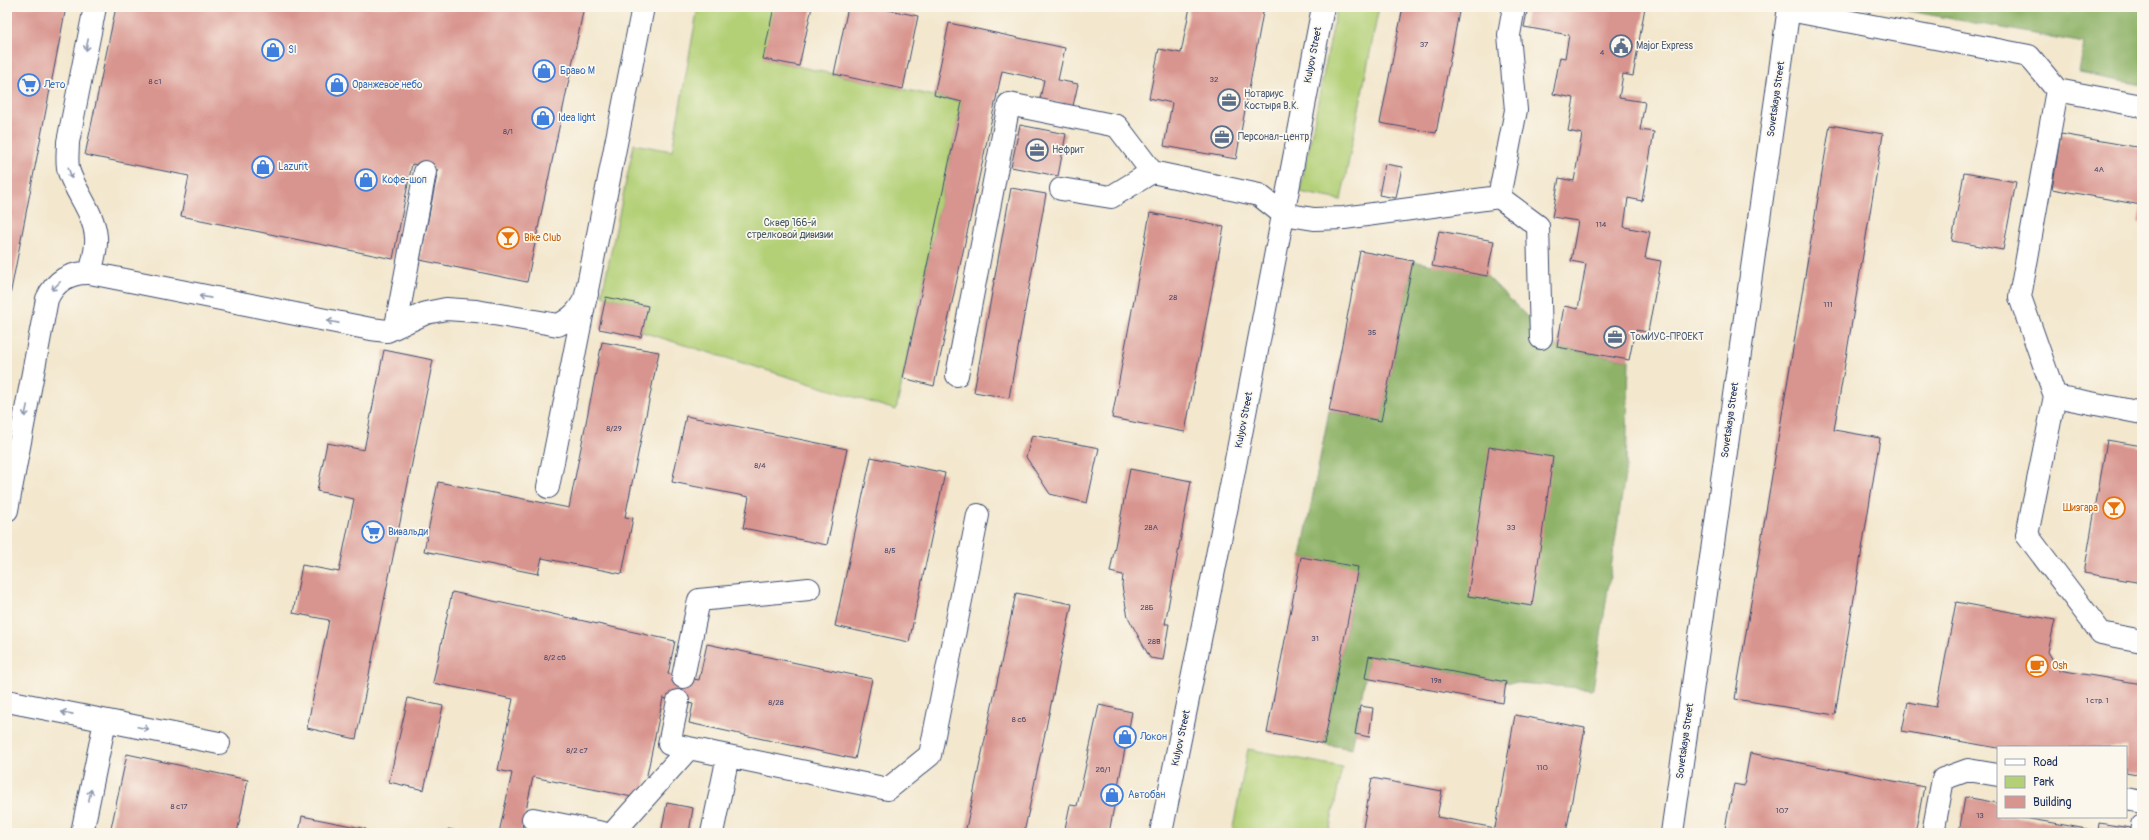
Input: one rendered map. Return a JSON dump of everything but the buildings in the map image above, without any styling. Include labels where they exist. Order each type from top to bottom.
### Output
[{"type":"street","points":[[90,273],[96,238],[94,225],[88,208],[69,171],[67,158],[68,142],[95,7]]},
{"type":"street","points":[[548,487],[643,7]]},
{"type":"street","name":"Kulyov Street","points":[[1161,833],[1222,532],[1323,7]]},
{"type":"street","points":[[1499,197],[1516,110],[1509,35],[1514,7]]},
{"type":"street","points":[[1789,8],[2029,56],[2057,90],[2142,106]]},
{"type":"street","name":"Sovetskaya Street","points":[[1672,833],[1789,8]]},
{"type":"street","points":[[2057,90],[2020,297],[2055,396],[2027,535],[2101,633],[2142,641]]},
{"type":"street","points":[[957,375],[1009,104],[1117,126],[1152,172],[1259,195],[1283,214],[1314,219],[1344,218],[1499,197],[1538,226],[1541,338]]},
{"type":"street","points":[[396,326],[426,172]]},
{"type":"street","points":[[1061,189],[1111,197],[1152,172]]},
{"type":"street","points":[[7,510],[47,299],[52,289],[65,277],[79,272],[90,273],[371,329],[388,331],[426,312],[446,309],[476,310],[558,325],[570,320],[580,309],[587,294]]},
{"type":"street","points":[[2055,396],[2142,413]]},
{"type":"street","points":[[678,701],[669,744],[888,789],[930,755],[978,515]]},
{"type":"street","points":[[683,676],[699,600],[809,589]]},
{"type":"street","points":[[7,701],[219,743]]},
{"type":"street","points":[[82,833],[105,721]]},
{"type":"street","points":[[613,833],[689,748]]},
{"type":"street","points":[[712,833],[728,756]]},
{"type":"street","points":[[1933,833],[1943,779],[1968,770],[1997,775]]},
{"type":"street","points":[[2127,799],[2142,802]]},
{"type":"street","points":[[533,819],[603,833]]},
{"type":"street","points":[[2141,833],[2142,826]]},
{"type":"green space","name":"Сквер 166-й стрелковой дивизии","points":[[698,7],[774,7],[764,59],[962,102],[896,410],[642,332],[647,306],[606,297],[602,294],[634,144],[672,151]]},
{"type":"green space","points":[[1337,7],[1379,7],[1341,200],[1300,192]]},
{"type":"green space","points":[[1887,7],[2142,7],[2142,85],[2079,73],[2084,43]]},
{"type":"green space","points":[[1413,261],[1487,276],[1557,347],[1629,360],[1626,468],[1593,689],[1506,682],[1369,656],[1352,749],[1324,744],[1358,568],[1301,557],[1329,411],[1381,421]]},
{"type":"green space","points":[[1248,749],[1342,767],[1329,833],[1232,833]]},
{"type":"place","name":"Major Express","points":[[1621,46]]},
{"type":"place","name":"SI","points":[[273,50]]},
{"type":"place","name":"Браво М","points":[[544,71]]},
{"type":"place","name":"Лето","points":[[29,85]]},
{"type":"place","name":"Оранжевое небо","points":[[337,85]]},
{"type":"place","name":"Нотариус Костыря В.К.","points":[[1229,100]]},
{"type":"place","name":"Idea light","points":[[543,118]]},
{"type":"place","name":"Персонал-центр","points":[[1222,137]]},
{"type":"place","name":"Нефрит","points":[[1037,150]]},
{"type":"place","name":"Lazurit","points":[[263,167]]},
{"type":"place","name":"Кофе-шоп","points":[[366,180]]},
{"type":"place","name":"Bike Club","points":[[508,238]]},
{"type":"place","name":"ТомИУС-ПРОЕКТ","points":[[1615,337]]},
{"type":"place","name":"Шизгара","points":[[2114,508]]},
{"type":"place","name":"Вивальди","points":[[373,532]]},
{"type":"place","name":"Osh","points":[[2037,666]]},
{"type":"place","name":"Локон","points":[[1125,737]]},
{"type":"place","name":"Автобан","points":[[1112,795]]}]
